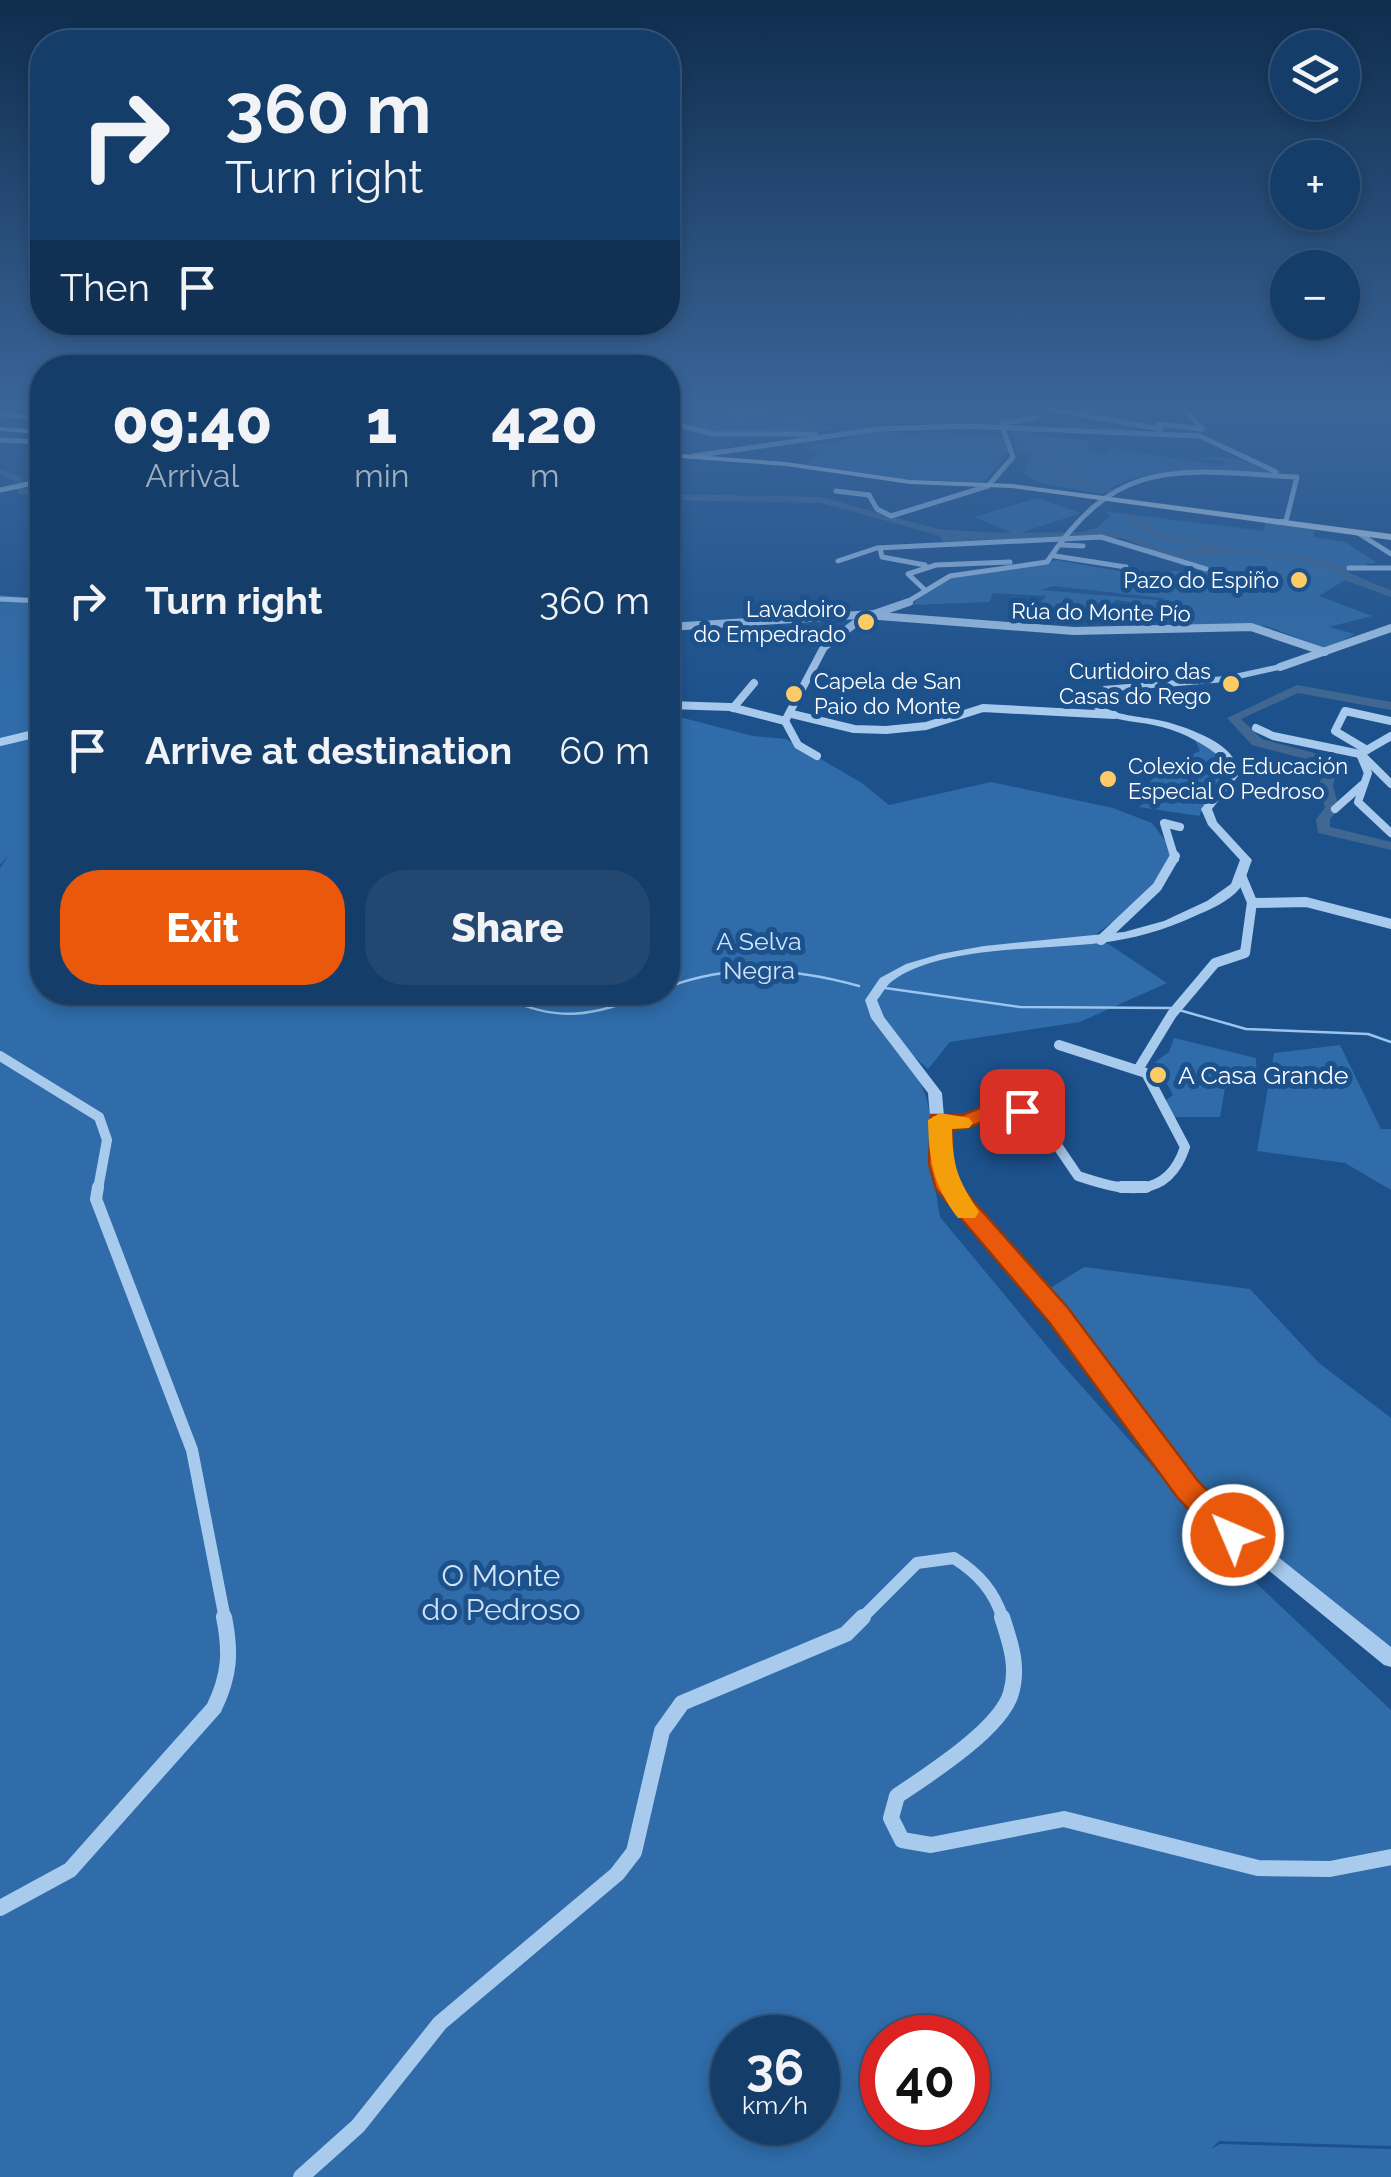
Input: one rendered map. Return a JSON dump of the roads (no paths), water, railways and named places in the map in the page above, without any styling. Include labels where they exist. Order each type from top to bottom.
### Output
[{"type":"main road","points":[[1171,509],[1383,535]]},
{"type":"main road","points":[[1282,521],[1383,535]]},
{"type":"street","points":[[878,509],[891,516],[914,509]]},
{"type":"street","points":[[680,624],[874,613],[908,604],[925,590],[958,574],[1052,558],[1065,538],[1095,509]]},
{"type":"street","points":[[1282,509],[1282,521]]},
{"type":"street","points":[[1360,534],[1391,554]]},
{"type":"street","points":[[1065,538],[1083,546]]},
{"type":"street","points":[[838,561],[880,548],[1106,538],[1206,569]]},
{"type":"street","points":[[880,548],[879,555],[884,558],[936,566],[1052,558],[1129,563],[1146,550]]},
{"type":"street","points":[[925,590],[907,575],[936,566]]},
{"type":"street","points":[[1349,568],[1391,568]]},
{"type":"street","points":[[0,599],[30,600]]},
{"type":"street","points":[[817,756],[798,745],[788,717],[824,647],[874,613]]},
{"type":"street","name":"Rúa do Monte Pío","points":[[874,613],[1027,630],[1170,632],[1252,628],[1325,652]]},
{"type":"street","points":[[1114,715],[1091,704],[1090,694],[1247,676],[1391,628]]},
{"type":"street","points":[[733,708],[736,698],[754,683]]},
{"type":"street","points":[[680,706],[733,708],[854,729],[886,730],[926,726],[983,708],[1114,715],[1179,729],[1229,759],[1233,776],[1211,798],[1206,809],[1212,823],[1244,854],[1247,866],[1242,878],[1220,898],[1159,926],[1102,940],[948,956],[902,970],[878,985],[871,1000],[874,1012],[926,1076],[935,1093],[941,1164],[955,1199],[1058,1315],[1187,1489],[1233,1535],[1391,1660]]},
{"type":"street","points":[[1391,721],[1345,712],[1335,731],[1364,752],[1391,784]]},
{"type":"street","points":[[1256,728],[1274,736],[1364,752],[1391,736]]},
{"type":"street","points":[[0,742],[30,735]]},
{"type":"street","points":[[1364,752],[1367,781],[1358,802],[1388,833]]},
{"type":"street","points":[[1335,809],[1367,781]]},
{"type":"street","points":[[1342,800],[1349,815]]},
{"type":"street","points":[[1102,940],[1157,886],[1174,862],[1176,851],[1164,823],[1180,827]]},
{"type":"street","points":[[1139,1068],[1176,1010],[1214,964],[1245,953],[1253,903],[1250,886],[1242,878]]},
{"type":"street","points":[[1253,903],[1306,902],[1391,924]]},
{"type":"street","points":[[940,1120],[966,1123],[996,1108],[1022,1111],[1060,1148],[1078,1176],[1127,1192],[1144,1190],[1171,1172],[1186,1147],[1165,1117],[1160,1090],[1139,1068],[1060,1045]]},
{"type":"street","points":[[0,1056],[100,1117],[107,1140],[96,1199],[192,1450],[231,1651],[227,1682],[214,1708],[136,1800],[70,1870],[0,1908]]},
{"type":"street","points":[[301,2177],[358,2126],[440,2024],[617,1874],[634,1852],[662,1731],[682,1703],[846,1634],[917,1563],[954,1558],[974,1572],[996,1598],[1012,1641],[1015,1676],[1004,1707],[952,1758],[897,1796],[891,1818],[902,1840],[931,1845],[1064,1818],[1258,1868],[1330,1869],[1391,1857]]},
{"type":"waterway","points":[[852,509],[952,536],[1127,535],[1166,555],[1232,550],[1296,556],[1339,569],[1351,579],[1391,594]]},
{"type":"waterway","points":[[1128,516],[1158,535],[1216,547]]},
{"type":"waterway","points":[[1391,706],[1297,689],[1233,718],[1257,742],[1332,762],[1326,786],[1332,808],[1323,819],[1323,830],[1391,846]]},
{"type":"waterway","points":[[680,983],[715,974],[763,971],[811,975],[859,986]]},
{"type":"waterway","points":[[885,988],[1020,1007],[1171,1008]]},
{"type":"waterway","points":[[524,1005],[573,1014],[617,1005]]},
{"type":"waterway","points":[[1179,1010],[1246,1029],[1368,1034],[1391,1042]]},
{"type":"place","name":"Pazo do Espiño","points":[[1299,580]]},
{"type":"place","name":"Lavadoiro do Empedrado","points":[[866,622]]},
{"type":"place","name":"Curtidoiro das Casas do Rego","points":[[1231,684]]},
{"type":"place","name":"Capela de San Paio do Monte","points":[[794,694]]},
{"type":"place","name":"Colexio de Educación Especial O Pedroso","points":[[1108,779]]},
{"type":"place","name":"A Casa Grande","points":[[1158,1075]]},
{"type":"park label","name":"A Selva Negra","points":[[759,956]]},
{"type":"park label","name":"O Monte do Pedroso","points":[[501,1593]]}]
